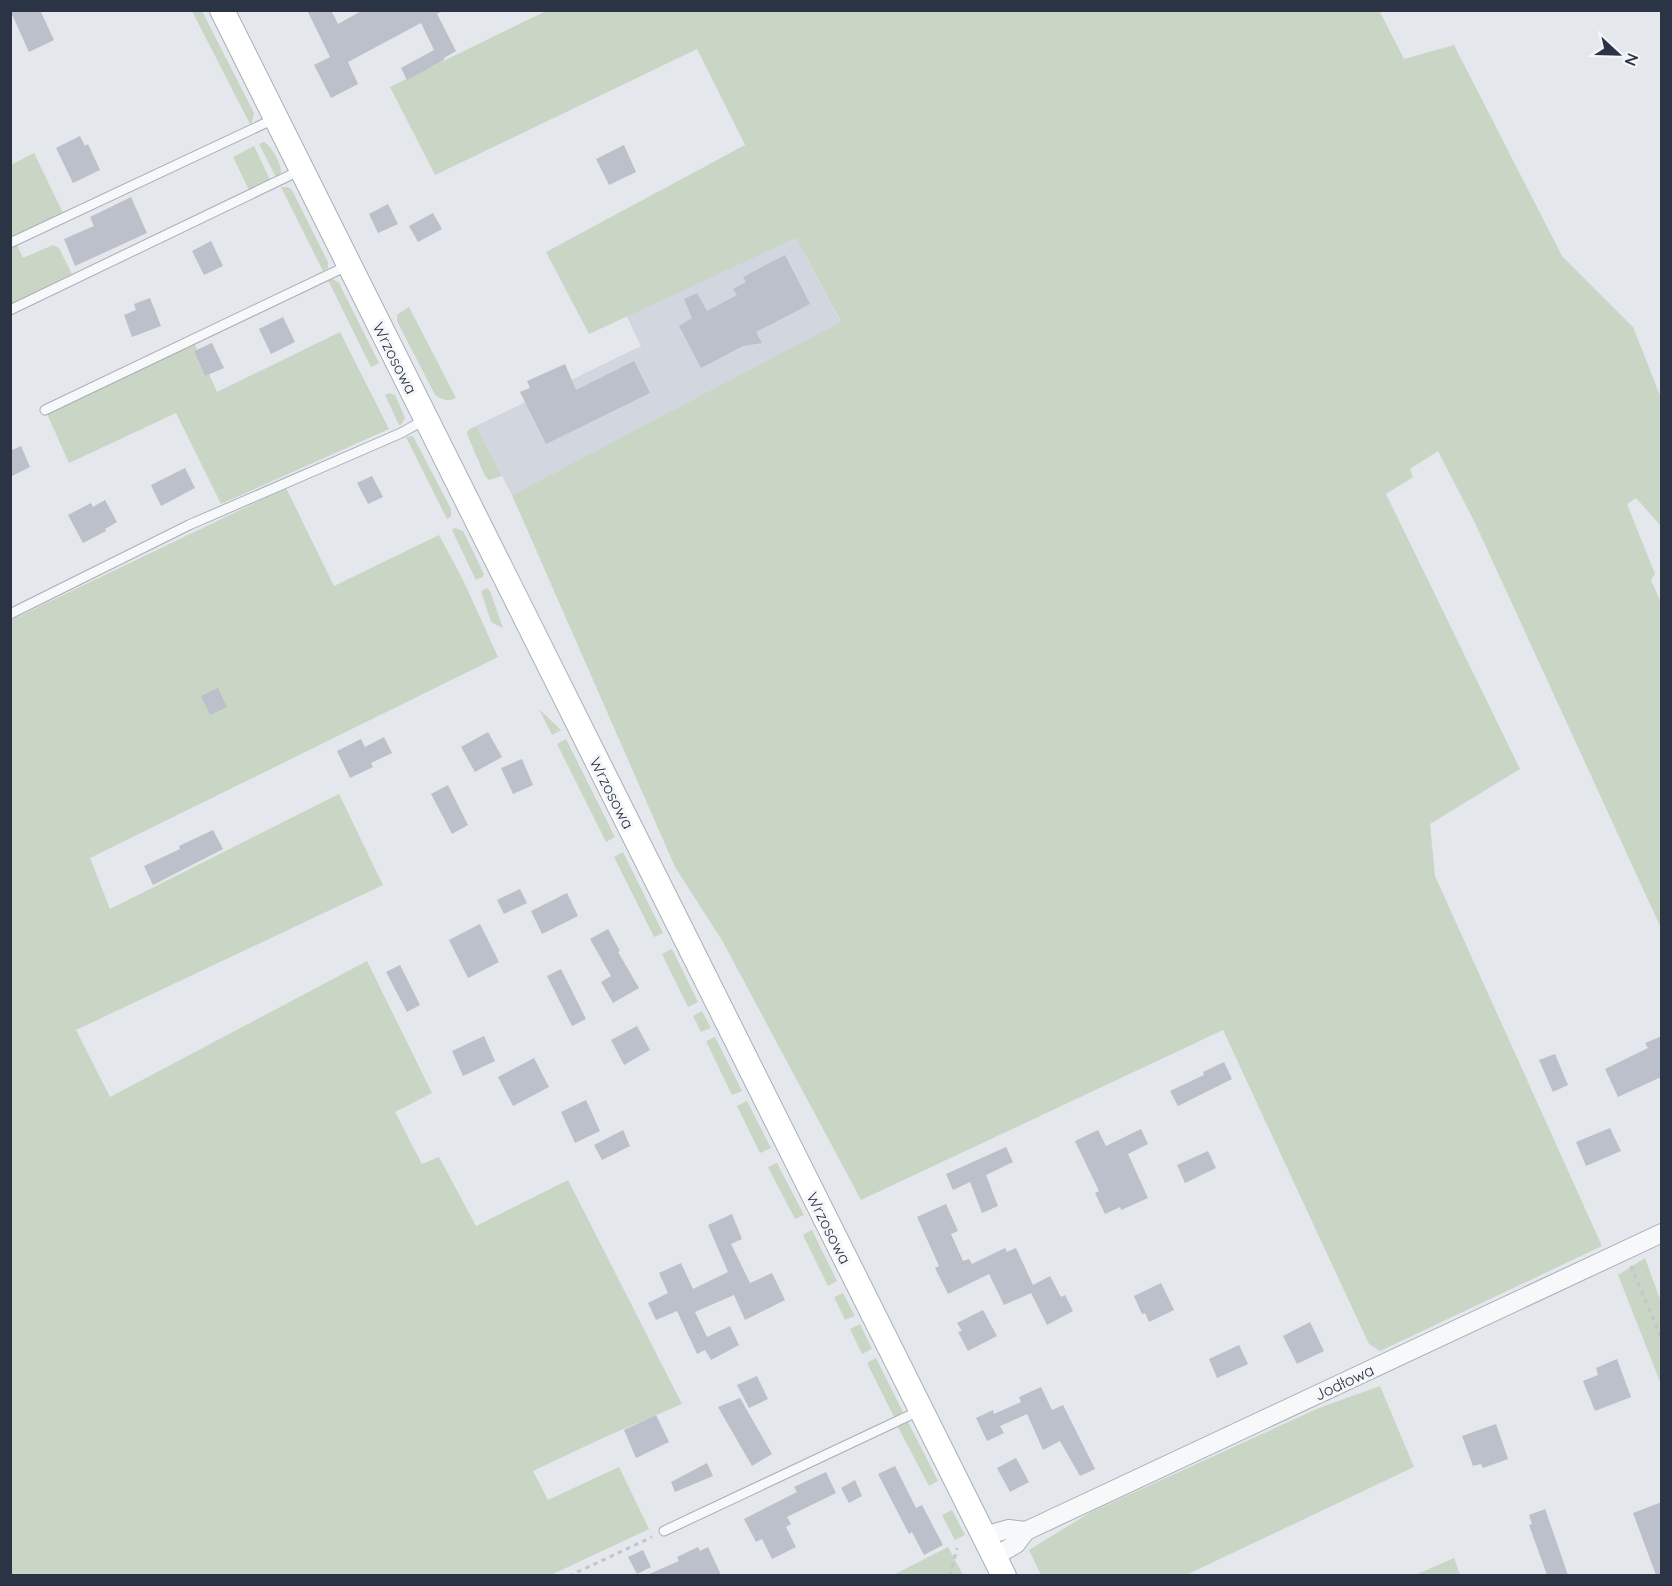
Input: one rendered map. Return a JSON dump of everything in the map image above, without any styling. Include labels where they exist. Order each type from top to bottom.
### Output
[{"type":"main road","name":"Wrzosowa","points":[[222,10],[994,1556]]},
{"type":"street","name":"Jodłowa","points":[[994,1556],[1016,1544],[1026,1531],[1662,1233]]},
{"type":"lane","points":[[10,243],[276,119]]},
{"type":"lane","points":[[10,310],[301,171]]},
{"type":"lane","points":[[45,410],[349,265]]},
{"type":"lane","points":[[10,614],[189,525],[401,433],[426,419]]},
{"type":"lane","points":[[664,1531],[921,1410]]},
{"type":"path","points":[[1625,1250],[1662,1340]]},
{"type":"path","points":[[569,1575],[664,1531]]},
{"type":"path","points":[[950,1575],[957,1548]]},
{"type":"shaded area","points":[[796,238],[841,323],[512,495],[476,426],[641,346],[626,315]]},
{"type":"green space","points":[[548,10],[1379,10],[1404,59],[1454,45],[1562,256],[1633,327],[1661,398],[1661,526],[1636,498],[1627,504],[1655,574],[1651,580],[1661,603],[1661,928],[1475,523],[1438,451],[1410,469],[1413,477],[1386,494],[1520,769],[1430,824],[1435,876],[1602,1246],[1380,1351],[1369,1344],[1223,1030],[861,1200],[723,942],[675,867],[512,495],[841,322],[796,238],[589,334],[546,252],[745,145],[697,49],[435,175],[390,87]]},
{"type":"green space","points":[[192,11],[202,11],[254,113],[251,126]]},
{"type":"green space","points":[[264,142],[278,160],[281,173],[276,177],[259,144]]},
{"type":"green space","points":[[254,146],[271,182],[250,192],[233,157]]},
{"type":"green space","points":[[34,153],[63,213],[11,239],[11,165]]},
{"type":"green space","points":[[281,187],[288,187],[292,190],[328,262],[328,268],[323,271]]},
{"type":"green space","points":[[17,245],[23,258],[53,245],[59,248],[72,274],[11,304],[11,248]]},
{"type":"green space","points":[[333,279],[339,283],[379,363],[371,367],[328,280]]},
{"type":"green space","points":[[409,307],[456,398],[446,400],[435,395],[397,321],[397,315]]},
{"type":"green space","points":[[340,332],[389,429],[221,504],[176,413],[69,463],[47,414],[194,343],[197,349],[194,351],[205,376],[209,374],[217,392]]},
{"type":"green space","points":[[389,393],[395,395],[405,418],[401,425],[385,395]]},
{"type":"green space","points":[[476,426],[502,476],[489,480],[485,476],[467,434],[468,430]]},
{"type":"green space","points":[[413,436],[451,509],[451,517],[447,519],[406,437]]},
{"type":"green space","points":[[286,488],[334,586],[439,535],[464,582],[498,657],[90,858],[110,909],[339,794],[383,885],[76,1030],[110,1097],[367,961],[432,1093],[395,1112],[422,1164],[439,1157],[476,1226],[568,1180],[682,1404],[533,1471],[548,1500],[619,1467],[649,1529],[551,1575],[11,1576],[11,620]]},
{"type":"green space","points":[[455,528],[463,531],[484,574],[483,577],[476,580],[452,530]]},
{"type":"green space","points":[[487,588],[503,628],[491,622],[481,591]]},
{"type":"green space","points":[[539,709],[561,730],[552,735]]},
{"type":"green space","points":[[566,739],[615,837],[606,842],[557,744]]},
{"type":"green space","points":[[623,852],[663,933],[654,937],[614,857]]},
{"type":"green space","points":[[672,949],[698,1002],[688,1007],[662,954]]},
{"type":"green space","points":[[702,1011],[711,1028],[701,1032],[693,1016]]},
{"type":"green space","points":[[715,1037],[742,1091],[732,1095],[706,1041]]},
{"type":"green space","points":[[747,1101],[771,1148],[760,1153],[737,1106]]},
{"type":"green space","points":[[777,1163],[804,1215],[795,1219],[768,1167]]},
{"type":"green space","points":[[812,1230],[837,1281],[828,1286],[803,1235]]},
{"type":"green space","points":[[1645,1258],[1661,1302],[1661,1384],[1618,1275]]},
{"type":"green space","points":[[843,1293],[855,1316],[845,1320],[834,1297]]},
{"type":"green space","points":[[860,1324],[872,1349],[862,1354],[850,1329]]},
{"type":"green space","points":[[876,1358],[903,1412],[894,1417],[867,1363]]},
{"type":"green space","points":[[1380,1386],[1414,1467],[1186,1575],[1041,1575],[1029,1550],[1091,1512],[1319,1408]]},
{"type":"green space","points":[[908,1422],[938,1481],[929,1486],[898,1427]]},
{"type":"green space","points":[[952,1510],[965,1535],[955,1540],[942,1515]]},
{"type":"green space","points":[[948,1547],[963,1575],[893,1575]]},
{"type":"green space","points":[[1454,1558],[1460,1575],[1415,1575]]},
{"type":"building","points":[[10,10],[40,10],[54,40],[29,52]]},
{"type":"building","points":[[307,10],[331,10],[338,24],[363,10],[444,10],[437,14],[456,51],[407,80],[401,68],[434,50],[421,23],[348,62],[358,84],[331,98],[314,65],[330,57]]},
{"type":"building","points":[[80,136],[85,146],[88,144],[100,170],[73,183],[56,148]]},
{"type":"building","points":[[624,145],[636,172],[609,185],[596,159]]},
{"type":"building","points":[[131,197],[147,233],[75,266],[64,239],[94,226],[90,217]]},
{"type":"building","points":[[388,204],[398,224],[378,233],[369,214]]},
{"type":"building","points":[[433,213],[442,229],[418,242],[409,226]]},
{"type":"building","points":[[211,241],[223,266],[204,275],[192,251]]},
{"type":"building","points":[[785,255],[810,304],[756,332],[762,343],[743,346],[701,368],[679,326],[692,318],[684,299],[697,293],[707,311],[737,295],[733,289],[746,282],[743,277]]},
{"type":"building","points":[[150,298],[161,326],[132,337],[124,315],[136,310],[134,304]]},
{"type":"building","points":[[283,317],[295,342],[271,354],[259,329]]},
{"type":"building","points":[[212,343],[224,368],[205,376],[194,351]]},
{"type":"building","points":[[634,361],[650,393],[546,444],[520,392],[530,388],[527,381],[565,364],[576,390]]},
{"type":"building","points":[[21,446],[30,467],[10,477],[10,451]]},
{"type":"building","points":[[185,468],[195,488],[161,506],[151,485]]},
{"type":"building","points":[[372,476],[383,497],[368,504],[357,483]]},
{"type":"building","points":[[105,500],[117,522],[105,529],[106,531],[83,543],[68,515],[91,503],[93,507]]},
{"type":"building","points":[[218,688],[227,707],[210,715],[201,696]]},
{"type":"building","points":[[488,732],[502,757],[475,772],[461,747]]},
{"type":"building","points":[[384,737],[392,753],[371,763],[373,767],[350,778],[337,751],[361,739],[365,747]]},
{"type":"building","points":[[522,759],[533,785],[513,794],[501,768]]},
{"type":"building","points":[[448,785],[468,825],[452,834],[431,794]]},
{"type":"building","points":[[213,830],[223,849],[153,885],[144,866]]},
{"type":"building","points":[[520,889],[527,903],[504,914],[497,900]]},
{"type":"building","points":[[567,893],[578,916],[542,934],[531,911]]},
{"type":"building","points":[[480,924],[499,962],[468,978],[449,940]]},
{"type":"building","points":[[608,929],[620,951],[618,952],[639,988],[613,1003],[601,982],[611,976],[590,939]]},
{"type":"building","points":[[400,965],[420,1005],[407,1012],[386,972]]},
{"type":"building","points":[[561,969],[586,1019],[572,1026],[547,976]]},
{"type":"building","points":[[637,1026],[650,1050],[624,1065],[611,1040]]},
{"type":"building","points":[[484,1036],[495,1061],[463,1076],[452,1051]]},
{"type":"building","points":[[1662,1036],[1662,1079],[1661,1077],[1618,1097],[1605,1069],[1648,1048],[1645,1043]]},
{"type":"building","points":[[1555,1054],[1568,1085],[1553,1092],[1539,1060]]},
{"type":"building","points":[[534,1058],[549,1087],[513,1106],[498,1077]]},
{"type":"building","points":[[1224,1062],[1232,1079],[1178,1106],[1170,1091],[1204,1075],[1203,1072]]},
{"type":"building","points":[[586,1100],[600,1131],[575,1143],[561,1112]]},
{"type":"building","points":[[1610,1128],[1621,1151],[1586,1166],[1576,1142]]},
{"type":"building","points":[[1141,1129],[1148,1144],[1128,1154],[1148,1198],[1121,1210],[1120,1207],[1105,1214],[1095,1193],[1099,1191],[1075,1141],[1098,1130],[1106,1146]]},
{"type":"building","points":[[623,1130],[630,1146],[602,1160],[594,1145]]},
{"type":"building","points":[[1006,1147],[1013,1162],[986,1175],[998,1206],[982,1213],[970,1182],[953,1190],[946,1174]]},
{"type":"building","points":[[1208,1151],[1216,1168],[1185,1183],[1177,1165]]},
{"type":"building","points":[[946,1204],[958,1231],[951,1234],[963,1261],[969,1259],[972,1264],[1005,1248],[1007,1252],[1016,1248],[1033,1285],[1050,1276],[1061,1297],[1065,1295],[1073,1311],[1047,1325],[1031,1293],[1004,1305],[989,1274],[948,1294],[935,1268],[939,1266],[917,1217]]},
{"type":"building","points":[[732,1214],[742,1239],[731,1244],[750,1283],[772,1273],[785,1300],[745,1320],[734,1295],[695,1312],[707,1337],[730,1326],[739,1345],[711,1360],[705,1350],[697,1354],[677,1311],[656,1320],[648,1303],[668,1293],[659,1273],[681,1263],[693,1289],[728,1272],[708,1225]]},
{"type":"building","points":[[1161,1283],[1174,1310],[1149,1322],[1145,1313],[1142,1314],[1134,1296]]},
{"type":"building","points":[[983,1310],[997,1336],[968,1351],[958,1332],[962,1331],[957,1323]]},
{"type":"building","points":[[1310,1322],[1324,1351],[1297,1364],[1283,1336]]},
{"type":"building","points":[[1239,1345],[1248,1364],[1217,1378],[1209,1359]]},
{"type":"building","points":[[1617,1359],[1631,1397],[1595,1411],[1583,1381],[1598,1375],[1596,1368]]},
{"type":"building","points":[[757,1376],[768,1399],[749,1408],[737,1385]]},
{"type":"building","points":[[1041,1387],[1052,1410],[1063,1405],[1095,1469],[1080,1476],[1060,1441],[1043,1450],[1027,1414],[1000,1426],[1004,1433],[987,1441],[976,1418],[993,1410],[994,1414],[1021,1402],[1019,1397]]},
{"type":"building","points":[[740,1398],[772,1454],[752,1466],[718,1407]]},
{"type":"building","points":[[656,1415],[669,1442],[636,1458],[624,1430]]},
{"type":"building","points":[[1496,1424],[1508,1459],[1483,1468],[1481,1464],[1473,1466],[1462,1436]]},
{"type":"building","points":[[1016,1458],[1029,1482],[1010,1492],[997,1468]]},
{"type":"building","points":[[707,1463],[713,1476],[675,1492],[671,1482]]},
{"type":"building","points":[[895,1466],[916,1508],[922,1505],[943,1545],[924,1555],[912,1532],[909,1534],[878,1474]]},
{"type":"building","points":[[826,1472],[836,1493],[787,1517],[791,1524],[786,1527],[796,1547],[772,1559],[762,1539],[756,1542],[744,1519],[797,1492],[794,1487]]},
{"type":"building","points":[[855,1480],[862,1496],[849,1503],[841,1488]]},
{"type":"building","points":[[1662,1502],[1662,1575],[1656,1575],[1633,1513]]},
{"type":"building","points":[[1545,1509],[1568,1575],[1547,1575],[1529,1525],[1532,1524],[1529,1515]]},
{"type":"building","points":[[698,1547],[700,1551],[708,1547],[721,1575],[647,1575],[679,1561],[677,1557]]},
{"type":"building","points":[[643,1550],[651,1567],[637,1574],[628,1557]]}]
